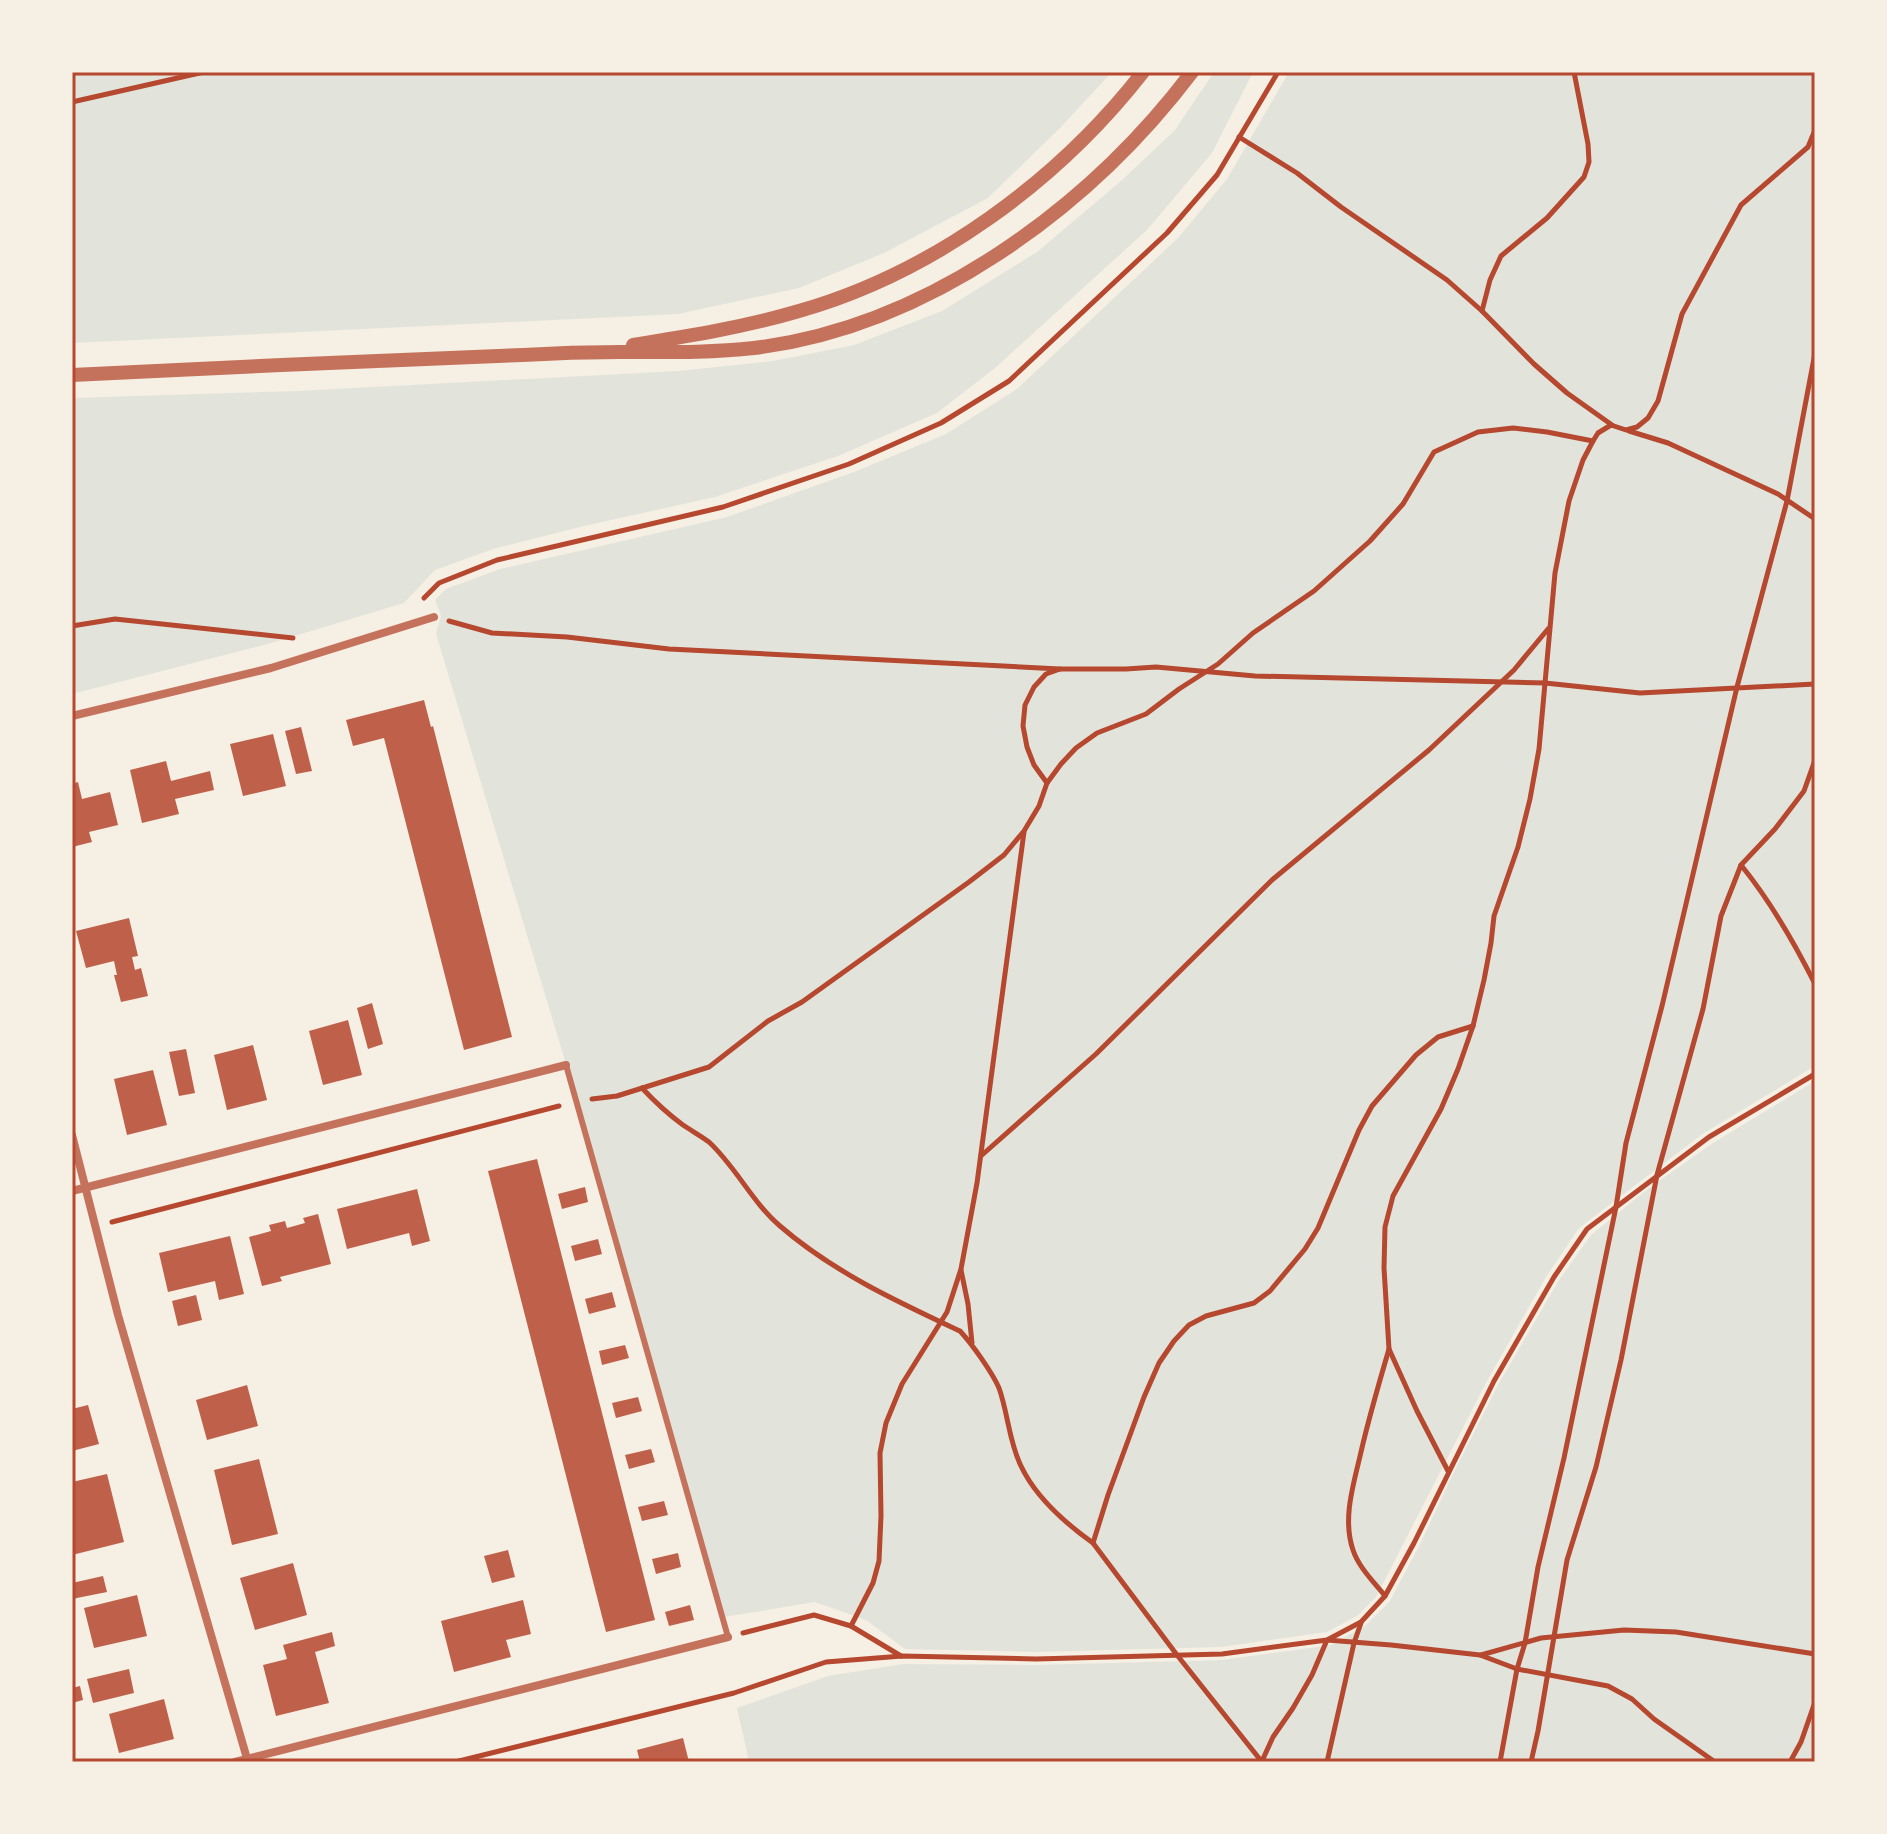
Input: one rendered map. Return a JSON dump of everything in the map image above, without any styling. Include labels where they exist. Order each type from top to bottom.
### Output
[{"type":"street","points":[[593,352],[712,332],[801,311],[900,270],[965,234],[1025,191],[1114,107],[1143,72]]},
{"type":"street","points":[[72,375],[593,352],[715,352],[824,335],[942,288],[1013,245],[1082,188],[1139,135],[1192,72]]},
{"type":"street","points":[[72,716],[271,668],[434,617]]},
{"type":"street","points":[[72,1191],[566,1065]]},
{"type":"street","points":[[72,1135],[122,1331],[248,1760]]},
{"type":"street","points":[[235,1762],[728,1637]]},
{"type":"lane","points":[[566,1065],[728,1637]]},
{"type":"path","points":[[72,102],[204,72]]},
{"type":"path","points":[[1278,72],[1217,175],[1156,244],[1009,381],[941,423],[849,464],[723,507],[497,560],[439,583],[423,599],[434,617],[492,633],[567,637],[669,649],[1060,669],[1156,667],[1255,676],[1545,683],[1640,693],[1815,684]]},
{"type":"path","points":[[1482,311],[1490,280],[1501,256],[1547,218],[1584,177],[1589,162],[1588,144],[1574,72]]},
{"type":"path","points":[[1626,430],[1637,427],[1648,418],[1658,401],[1682,314],[1741,205],[1808,147],[1815,130]]},
{"type":"path","points":[[1239,137],[1297,173],[1447,280],[1545,374],[1611,425],[1668,443],[1778,494],[1815,519]]},
{"type":"path","points":[[1500,1762],[1538,1567],[1616,1207],[1626,1143],[1662,1006],[1737,687],[1787,501],[1815,353]]},
{"type":"path","points":[[1385,1596],[1362,1568],[1353,1551],[1349,1532],[1350,1499],[1389,1349],[1385,1227],[1393,1196],[1441,1109],[1473,1026],[1487,968],[1494,916],[1518,847],[1530,799],[1539,749],[1555,573],[1569,501],[1593,441],[1598,433],[1611,425]]},
{"type":"path","points":[[591,1099],[617,1096],[709,1067],[768,1021],[802,1002],[969,882],[1004,855],[1024,831],[1039,806],[1047,783],[1076,748],[1097,733],[1146,714],[1314,591],[1370,541],[1403,504],[1434,452],[1478,432],[1513,428],[1593,441]]},
{"type":"path","points":[[72,626],[115,619],[300,639]]},
{"type":"path","points":[[980,1157],[1096,1054],[1272,880],[1429,750],[1501,682],[1549,628]]},
{"type":"path","points":[[1047,783],[1034,765],[1027,747],[1023,726],[1025,705],[1034,687],[1046,674],[1060,669]]},
{"type":"path","points":[[1531,1762],[1567,1560],[1596,1467],[1621,1360],[1657,1175],[1703,1009],[1721,916],[1741,865],[1775,829],[1804,791],[1815,760]]},
{"type":"path","points":[[851,1626],[873,1583],[879,1561],[880,1453],[886,1423],[902,1384],[947,1312],[961,1269],[980,1157],[1024,831]]},
{"type":"path","points":[[1741,865],[1779,918],[1815,984]]},
{"type":"path","points":[[1093,1543],[1144,1397],[1159,1363],[1174,1341],[1189,1325],[1206,1316],[1254,1303],[1270,1291],[1318,1228],[1372,1106],[1416,1055],[1438,1037],[1473,1026]]},
{"type":"path","points":[[642,1088],[660,1108],[709,1143],[779,1226],[847,1273],[960,1331],[973,1345],[998,1385],[1019,1464],[1033,1487],[1074,1530],[1093,1543],[1262,1762],[1273,1737],[1312,1675],[1327,1640],[1361,1622],[1385,1596],[1494,1381],[1554,1277],[1587,1229],[1709,1137],[1815,1074]]},
{"type":"path","points":[[95,1227],[562,1105]]},
{"type":"path","points":[[961,1269],[973,1345]]},
{"type":"path","points":[[1389,1349],[1448,1471]]},
{"type":"path","points":[[728,1637],[814,1615],[851,1626],[902,1656]]},
{"type":"path","points":[[1327,1762],[1361,1622]]},
{"type":"path","points":[[1480,1655],[1541,1638],[1624,1630],[1676,1632],[1815,1654]]},
{"type":"path","points":[[455,1762],[734,1693],[826,1662],[902,1656],[1036,1659],[1222,1654],[1327,1640],[1480,1655],[1517,1669],[1608,1686],[1632,1699],[1654,1719],[1715,1762]]},
{"type":"path","points":[[1790,1762],[1801,1742],[1815,1702]]},
{"type":"shaded area","points":[[72,72],[1112,72],[988,198],[884,253],[799,288],[678,314],[72,343]]},
{"type":"shaded area","points":[[1214,72],[1253,72],[1212,153],[1147,230],[995,368],[937,413],[838,456],[715,497],[493,549],[435,570],[404,603],[268,644],[72,694],[72,398],[297,391],[678,371],[773,361],[854,345],[942,311],[1037,252],[1121,181],[1175,130]]},
{"type":"shaded area","points":[[1289,72],[1815,72],[1815,1066],[1704,1133],[1579,1228],[1546,1277],[1487,1381],[1376,1597],[1357,1616],[1327,1632],[1221,1647],[1036,1652],[905,1649],[866,1620],[815,1602],[724,1617],[579,1107],[436,634],[441,616],[435,600],[446,589],[500,569],[727,517],[854,472],[946,434],[1017,389],[1178,238],[1227,179]]},
{"type":"shaded area","points":[[1815,1081],[1815,1762],[749,1762],[737,1708],[828,1676],[903,1664],[1035,1665],[1222,1660],[1331,1645],[1365,1626],[1390,1601],[1499,1383],[1559,1280],[1591,1235],[1649,1188],[1713,1143]]},
{"type":"building","points":[[424,700],[512,1037],[464,1050],[384,738],[353,746],[346,720]]},
{"type":"building","points":[[301,727],[312,771],[296,774],[285,731]]},
{"type":"building","points":[[273,734],[286,786],[243,796],[230,744]]},
{"type":"building","points":[[166,761],[171,781],[210,771],[214,790],[175,799],[179,814],[142,823],[130,770]]},
{"type":"building","points":[[78,782],[82,799],[110,792],[118,825],[89,832],[92,842],[72,847],[72,784]]},
{"type":"building","points":[[129,918],[138,956],[132,957],[135,970],[141,968],[148,996],[121,1002],[114,961],[86,968],[76,931]]},
{"type":"building","points":[[372,1003],[383,1044],[368,1049],[357,1008]]},
{"type":"building","points":[[348,1020],[362,1075],[323,1085],[309,1031]]},
{"type":"building","points":[[253,1045],[267,1100],[227,1110],[214,1055]]},
{"type":"building","points":[[186,1049],[195,1093],[179,1096],[169,1052]]},
{"type":"building","points":[[153,1070],[167,1125],[127,1135],[114,1079]]},
{"type":"building","points":[[537,1159],[655,1620],[606,1632],[488,1171]]},
{"type":"building","points":[[585,1187],[588,1202],[562,1209],[558,1194]]},
{"type":"building","points":[[417,1189],[430,1241],[412,1246],[409,1233],[347,1249],[337,1209]]},
{"type":"building","points":[[318,1214],[331,1264],[280,1277],[282,1281],[262,1286],[249,1237],[271,1231],[269,1225],[285,1221],[287,1228],[305,1223],[303,1218]]},
{"type":"building","points":[[230,1236],[244,1294],[219,1300],[215,1281],[168,1292],[159,1253]]},
{"type":"building","points":[[598,1239],[602,1254],[575,1261],[571,1246]]},
{"type":"building","points":[[612,1292],[616,1307],[589,1314],[585,1299]]},
{"type":"building","points":[[196,1295],[202,1320],[178,1326],[172,1301]]},
{"type":"building","points":[[625,1345],[629,1358],[602,1365],[599,1351]]},
{"type":"building","points":[[247,1385],[258,1426],[207,1440],[196,1400]]},
{"type":"building","points":[[638,1397],[642,1411],[616,1418],[612,1403]]},
{"type":"building","points":[[88,1405],[99,1444],[72,1451],[72,1409]]},
{"type":"building","points":[[651,1449],[655,1462],[629,1469],[625,1455]]},
{"type":"building","points":[[259,1459],[278,1534],[232,1545],[214,1470]]},
{"type":"building","points":[[107,1474],[124,1542],[72,1555],[72,1482]]},
{"type":"building","points":[[664,1501],[668,1515],[642,1521],[638,1507]]},
{"type":"building","points":[[508,1550],[515,1577],[492,1583],[484,1556]]},
{"type":"building","points":[[678,1553],[681,1567],[656,1574],[652,1559]]},
{"type":"building","points":[[293,1563],[307,1615],[255,1630],[240,1578]]},
{"type":"building","points":[[103,1576],[107,1592],[72,1599],[72,1583]]},
{"type":"building","points":[[137,1595],[147,1636],[94,1648],[84,1608]]},
{"type":"building","points":[[523,1600],[531,1634],[506,1640],[511,1657],[454,1672],[441,1621]]},
{"type":"building","points":[[690,1605],[694,1620],[669,1626],[665,1612]]},
{"type":"building","points":[[332,1632],[335,1646],[315,1652],[329,1703],[276,1716],[263,1665],[287,1659],[283,1645]]},
{"type":"building","points":[[129,1669],[134,1693],[93,1703],[87,1679]]},
{"type":"building","points":[[80,1686],[83,1700],[72,1703],[72,1688]]},
{"type":"building","points":[[164,1699],[174,1739],[119,1753],[109,1714]]},
{"type":"building","points":[[683,1738],[689,1762],[640,1762],[637,1750]]}]
